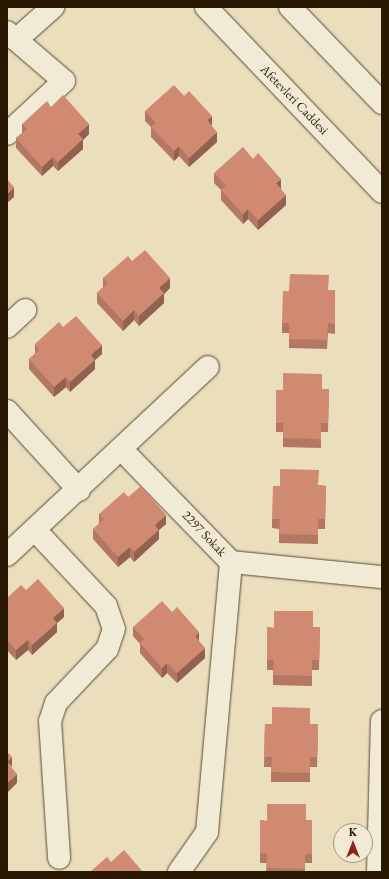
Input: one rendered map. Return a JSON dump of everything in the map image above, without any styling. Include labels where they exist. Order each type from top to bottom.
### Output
[{"type":"street","points":[[7,134],[64,81],[11,36],[53,7]]},
{"type":"street","name":"Afetevleri Caddesi","points":[[206,7],[382,192]]},
{"type":"street","points":[[290,7],[382,103]]},
{"type":"street","points":[[7,327],[25,310]]},
{"type":"street","points":[[7,555],[122,450],[208,367]]},
{"type":"street","points":[[7,411],[79,490]]},
{"type":"street","name":"2297 Sokak","points":[[122,450],[231,562],[382,577]]},
{"type":"street","points":[[35,530],[106,606],[111,613],[114,629],[107,649],[56,703],[50,722],[59,858]]},
{"type":"street","points":[[179,872],[207,832],[231,562]]},
{"type":"street","points":[[378,872],[382,720]]},
{"type":"building","points":[[174,85],[184,96],[189,91],[212,116],[207,120],[217,132],[189,158],[179,146],[174,151],[151,127],[156,123],[145,111]]},
{"type":"building","points":[[63,95],[89,124],[78,134],[83,139],[58,162],[53,157],[42,167],[16,138],[27,129],[22,124],[47,101],[51,107]]},
{"type":"building","points":[[243,147],[253,159],[258,153],[281,179],[276,183],[286,195],[258,220],[248,209],[243,214],[221,190],[226,186],[214,173]]},
{"type":"building","points":[[7,179],[14,187],[7,194]]},
{"type":"building","points":[[145,250],[170,278],[159,288],[164,293],[139,316],[134,310],[123,321],[97,293],[108,283],[103,278],[128,256],[132,261]]},
{"type":"building","points":[[290,274],[329,275],[328,290],[335,290],[335,324],[328,323],[327,340],[289,339],[289,323],[282,323],[283,291],[289,291]]},
{"type":"building","points":[[76,316],[102,345],[91,355],[95,360],[70,382],[66,377],[54,387],[29,359],[39,350],[35,344],[59,322],[63,327]]},
{"type":"building","points":[[283,373],[322,374],[322,389],[329,389],[328,423],[321,423],[321,439],[283,438],[283,423],[276,423],[276,390],[283,390]]},
{"type":"building","points":[[280,469],[319,470],[318,485],[326,486],[325,519],[318,519],[318,535],[279,534],[280,519],[272,519],[273,486],[280,486]]},
{"type":"building","points":[[141,486],[166,515],[155,525],[159,530],[134,552],[130,547],[118,557],[93,529],[104,519],[99,514],[124,492],[128,497]]},
{"type":"building","points":[[38,579],[64,608],[53,618],[57,623],[32,645],[28,640],[16,650],[7,640],[7,598],[21,585],[26,590]]},
{"type":"building","points":[[162,601],[172,612],[177,607],[199,632],[195,636],[205,648],[177,673],[167,663],[162,668],[140,643],[144,639],[133,627]]},
{"type":"building","points":[[274,611],[313,611],[313,627],[320,627],[319,660],[312,660],[312,676],[273,675],[274,660],[267,660],[267,627],[274,628]]},
{"type":"building","points":[[272,707],[310,708],[310,724],[318,724],[317,757],[310,757],[310,773],[271,772],[272,757],[264,757],[265,724],[272,724]]},
{"type":"building","points":[[7,752],[12,757],[7,762]]},
{"type":"building","points":[[7,762],[17,774],[7,783]]},
{"type":"building","points":[[267,804],[306,804],[306,820],[312,820],[312,854],[305,854],[305,869],[266,868],[267,854],[260,853],[260,820],[267,821]]},
{"type":"building","points":[[124,850],[143,872],[90,872],[107,857],[111,862]]}]
